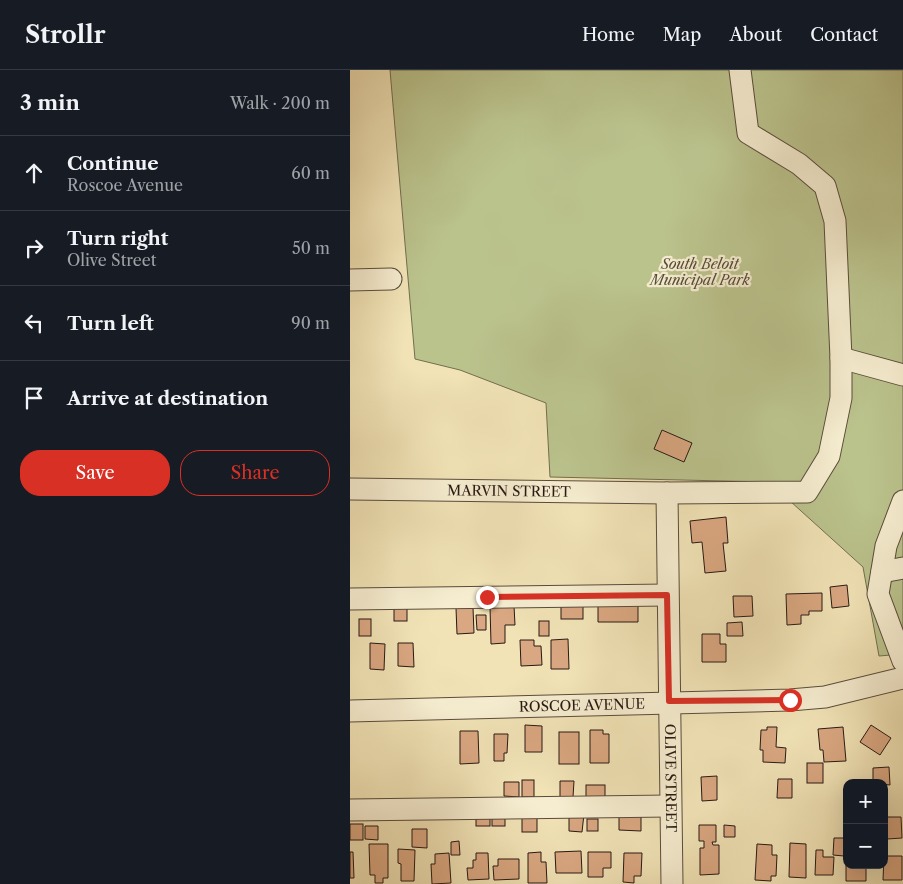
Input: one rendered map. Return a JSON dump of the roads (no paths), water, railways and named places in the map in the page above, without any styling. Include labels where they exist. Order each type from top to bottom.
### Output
[{"type":"street","points":[[740,70],[748,133],[799,164],[824,186],[834,221],[842,358],[903,375]]},
{"type":"street","points":[[350,280],[391,279]]},
{"type":"street","name":"MARVIN STREET","points":[[350,489],[666,493],[807,492],[829,456],[841,398],[842,358]]},
{"type":"street","name":"OLIVE STREET","points":[[666,493],[672,884]]},
{"type":"street","points":[[903,500],[886,546],[878,594],[903,661]]},
{"type":"street","points":[[882,572],[903,568]]},
{"type":"street","points":[[350,598],[667,595]]},
{"type":"street","name":"ROSCOE AVENUE","points":[[350,711],[669,701],[790,700],[825,697],[903,678]]},
{"type":"street","points":[[350,810],[670,806]]},
{"type":"park label","name":"South Beloit Municipal Park","points":[[700,272]]}]
